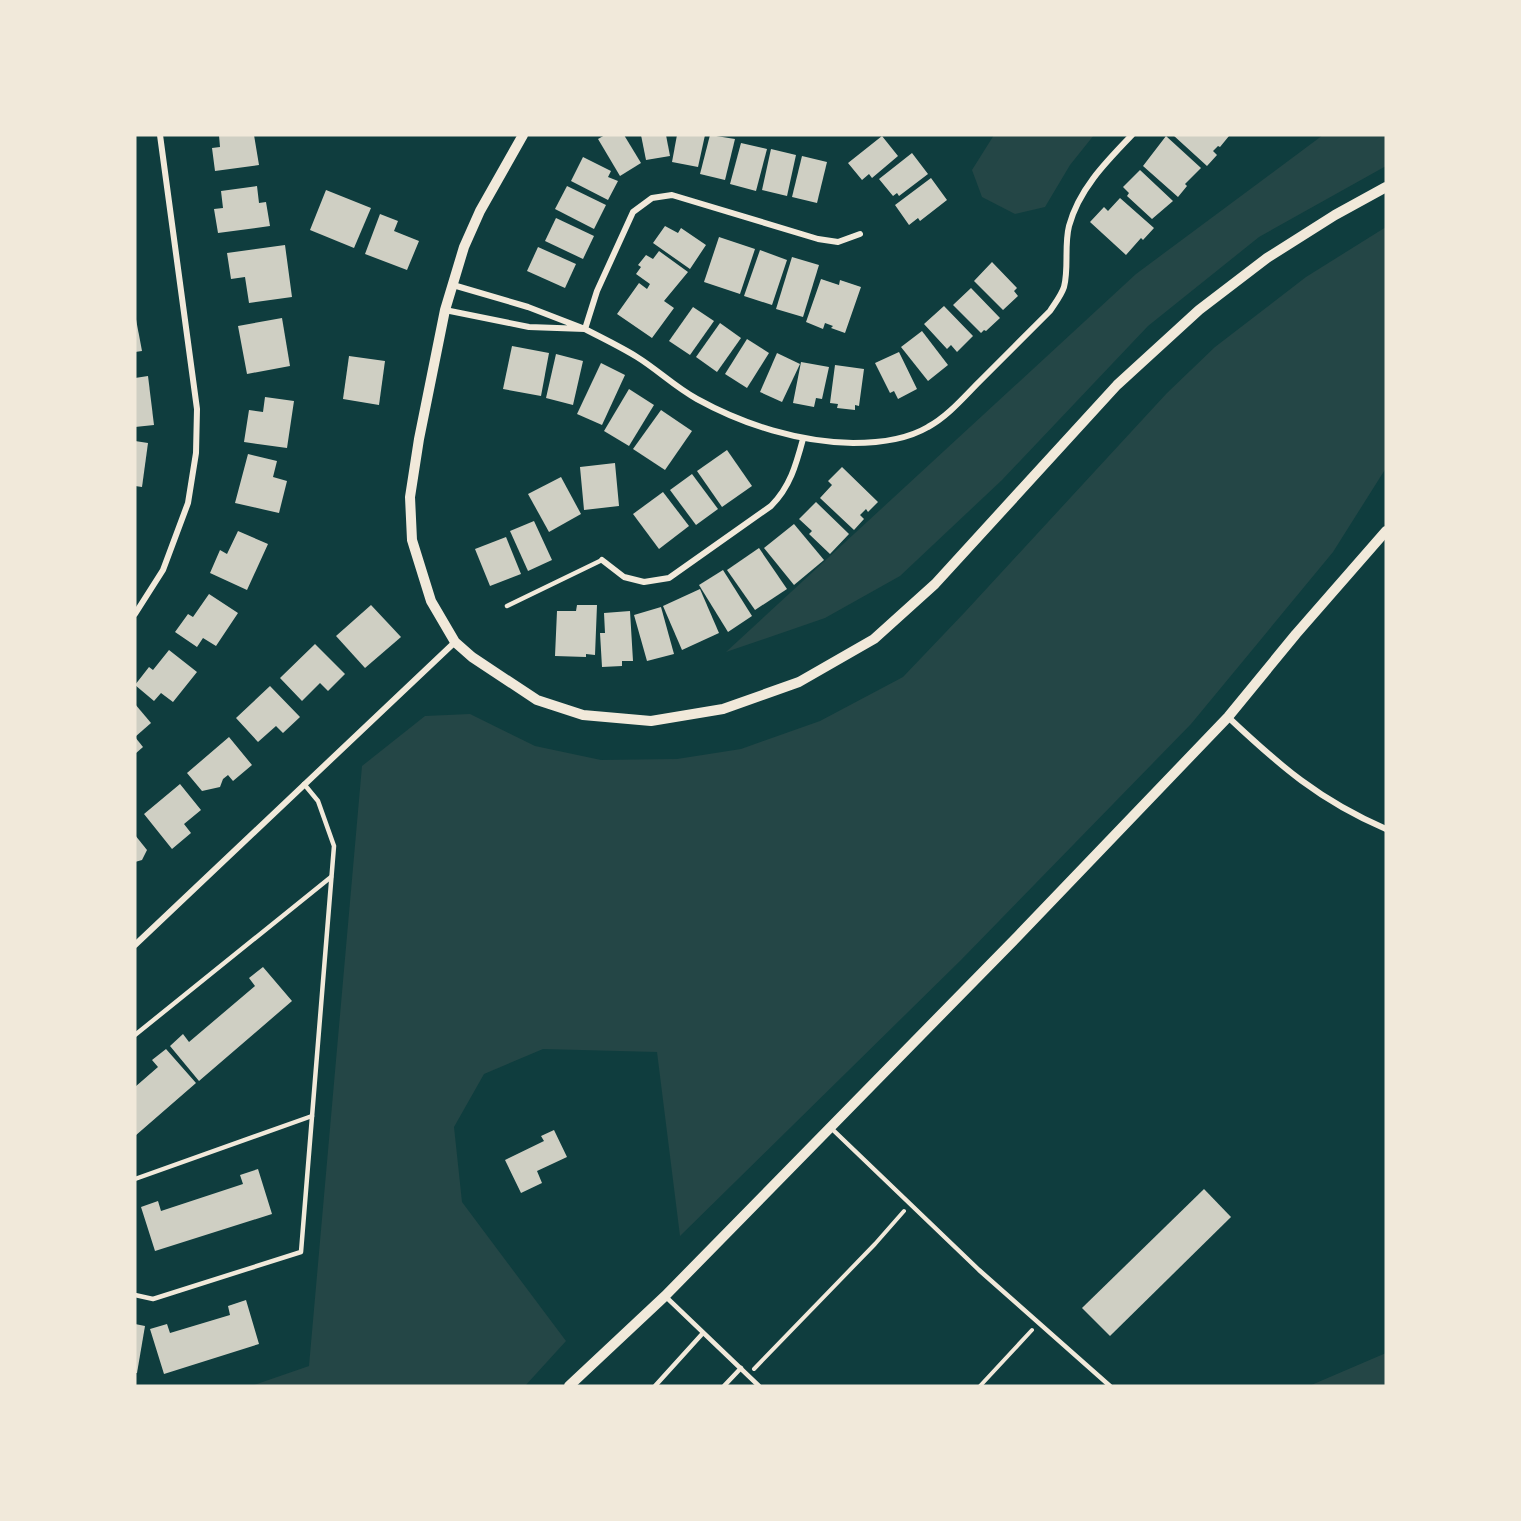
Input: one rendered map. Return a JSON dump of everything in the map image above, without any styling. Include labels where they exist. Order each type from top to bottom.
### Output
[{"type":"street","points":[[135,614],[163,570],[188,503],[196,453],[197,409],[160,135]]},
{"type":"street","points":[[523,135],[480,211],[464,247],[445,310],[418,439],[410,497],[412,540],[431,601],[455,642],[472,657],[537,700],[583,715],[651,721],[723,709],[799,682],[874,639],[935,584],[1117,385],[1199,310],[1267,258],[1335,215],[1386,187]]},
{"type":"street","points":[[453,285],[528,307],[585,329],[638,358],[672,384],[697,399],[729,414],[803,440],[870,442],[902,438],[927,428],[947,414],[1050,311],[1064,285],[1068,230],[1072,215],[1091,180],[1132,135]]},
{"type":"street","points":[[585,329],[597,291],[633,212],[652,198],[672,195],[818,239],[838,242],[860,234]]},
{"type":"street","points":[[445,310],[529,327],[585,329]]},
{"type":"street","points":[[602,560],[624,577],[644,582],[669,578],[782,496],[792,477],[803,440]]},
{"type":"street","points":[[569,1386],[665,1296],[829,1126],[1018,936],[1228,717],[1386,531]]},
{"type":"street","points":[[135,945],[455,642]]},
{"type":"street","points":[[1228,717],[1273,759],[1317,793],[1345,810],[1386,829]]},
{"type":"lane","points":[[507,606],[602,560]]},
{"type":"lane","points":[[135,1295],[153,1299],[301,1252],[334,846],[318,801],[304,784]]},
{"type":"lane","points":[[135,1035],[332,877]]},
{"type":"lane","points":[[135,1179],[312,1116]]},
{"type":"lane","points":[[829,1126],[979,1270],[1110,1386]]},
{"type":"lane","points":[[665,1296],[759,1386]]},
{"type":"lane","points":[[656,1386],[703,1333]]},
{"type":"lane","points":[[724,1386],[741,1368]]},
{"type":"path","points":[[748,1375],[910,1204]]},
{"type":"path","points":[[980,1386],[1039,1323]]},
{"type":"shaded area","points":[[994,135],[1094,135],[1070,165],[1045,207],[1015,214],[982,197],[972,170]]},
{"type":"shaded area","points":[[1323,135],[1386,135],[1386,166],[1259,237],[1148,326],[1002,480],[900,576],[825,618],[726,652],[1136,274]]},
{"type":"shaded area","points":[[1386,227],[1386,468],[1333,552],[1191,724],[961,960],[680,1236],[657,1052],[543,1049],[484,1074],[454,1127],[462,1202],[566,1341],[525,1386],[251,1386],[309,1366],[362,766],[425,716],[470,714],[535,746],[601,760],[677,759],[741,749],[820,721],[903,677],[1167,393],[1215,347],[1306,277]]},
{"type":"shaded area","points":[[1386,1353],[1386,1386],[1309,1386]]},
{"type":"building","points":[[219,135],[254,135],[259,165],[215,171],[212,148],[220,147]]},
{"type":"building","points":[[605,135],[624,135],[641,163],[620,176],[598,139]]},
{"type":"building","points":[[641,135],[666,135],[670,156],[646,160]]},
{"type":"building","points":[[677,135],[705,135],[698,167],[672,162]]},
{"type":"building","points":[[710,135],[735,139],[725,180],[700,174]]},
{"type":"building","points":[[1173,135],[1229,136],[1220,147],[1218,146],[1213,151],[1217,155],[1207,166]]},
{"type":"building","points":[[882,136],[898,156],[872,178],[869,174],[862,180],[848,163]]},
{"type":"building","points":[[1166,136],[1201,168],[1185,184],[1187,186],[1178,197],[1143,166]]},
{"type":"building","points":[[741,143],[767,149],[756,191],[730,184]]},
{"type":"building","points":[[771,149],[796,155],[787,196],[762,190]]},
{"type":"building","points":[[912,153],[928,174],[899,196],[897,193],[893,196],[879,179]]},
{"type":"building","points":[[802,156],[827,162],[817,203],[792,197]]},
{"type":"building","points":[[583,157],[611,171],[608,177],[618,181],[608,200],[571,181]]},
{"type":"building","points":[[1140,170],[1173,201],[1152,219],[1127,196],[1129,193],[1123,187]]},
{"type":"building","points":[[931,178],[947,200],[920,221],[918,218],[909,225],[895,205]]},
{"type":"building","points":[[257,186],[259,203],[266,202],[270,226],[218,233],[214,209],[223,208],[221,191]]},
{"type":"building","points":[[567,186],[606,205],[594,229],[555,209]]},
{"type":"building","points":[[326,190],[371,208],[354,248],[310,230]]},
{"type":"building","points":[[1120,198],[1154,228],[1143,240],[1141,238],[1126,255],[1090,222],[1104,207],[1108,211]]},
{"type":"building","points":[[380,214],[398,221],[394,231],[419,241],[407,270],[365,254]]},
{"type":"building","points":[[556,218],[594,236],[583,259],[545,241]]},
{"type":"building","points":[[665,226],[678,233],[681,228],[706,245],[690,269],[653,243]]},
{"type":"building","points":[[719,237],[755,249],[740,294],[704,282]]},
{"type":"building","points":[[285,245],[292,297],[249,303],[245,277],[231,279],[227,253]]},
{"type":"building","points":[[538,247],[576,264],[565,288],[527,271]]},
{"type":"building","points":[[760,250],[787,260],[772,305],[744,296]]},
{"type":"building","points":[[659,251],[688,272],[664,301],[674,308],[652,338],[617,314],[639,283],[647,289],[650,284],[636,274],[641,267],[638,265],[646,255],[653,259]]},
{"type":"building","points":[[792,257],[819,265],[803,317],[776,309]]},
{"type":"building","points":[[992,262],[1017,288],[1014,291],[1018,296],[1003,310],[974,281]]},
{"type":"building","points":[[821,279],[839,285],[840,280],[861,287],[845,333],[825,323],[823,329],[806,322]]},
{"type":"building","points":[[971,288],[1000,318],[981,333],[953,305]]},
{"type":"building","points":[[944,306],[973,336],[957,352],[951,345],[947,349],[924,324]]},
{"type":"building","points":[[693,307],[714,321],[690,355],[669,341]]},
{"type":"building","points":[[135,314],[142,351],[135,352]]},
{"type":"building","points":[[282,318],[290,366],[247,374],[238,326]]},
{"type":"building","points":[[720,323],[741,338],[717,372],[696,357]]},
{"type":"building","points":[[922,331],[948,365],[928,381],[901,347]]},
{"type":"building","points":[[747,339],[769,353],[747,388],[725,374]]},
{"type":"building","points":[[512,346],[549,353],[541,396],[503,389]]},
{"type":"building","points":[[899,352],[917,389],[898,399],[894,391],[890,393],[875,363]]},
{"type":"building","points":[[777,353],[800,364],[782,402],[760,392]]},
{"type":"building","points":[[556,354],[583,361],[573,405],[546,398]]},
{"type":"building","points":[[349,356],[385,361],[379,405],[343,399]]},
{"type":"building","points":[[801,362],[829,367],[822,399],[816,398],[814,407],[793,403]]},
{"type":"building","points":[[601,363],[625,375],[602,425],[577,414]]},
{"type":"building","points":[[835,365],[864,369],[859,406],[855,405],[855,410],[837,408],[838,404],[830,403]]},
{"type":"building","points":[[148,376],[154,425],[135,427],[135,378]]},
{"type":"building","points":[[629,389],[654,405],[629,446],[604,431]]},
{"type":"building","points":[[265,397],[294,401],[287,448],[244,442],[249,410],[263,412]]},
{"type":"building","points":[[661,410],[692,431],[665,470],[633,449]]},
{"type":"building","points":[[135,441],[148,443],[142,487],[135,486]]},
{"type":"building","points":[[727,450],[752,486],[722,507],[697,471]]},
{"type":"building","points":[[248,454],[277,461],[273,477],[287,481],[279,513],[235,503]]},
{"type":"building","points":[[615,463],[619,506],[584,510],[580,467]]},
{"type":"building","points":[[842,467],[878,502],[868,512],[866,509],[860,515],[864,519],[854,530],[820,498],[832,485],[828,481]]},
{"type":"building","points":[[692,474],[718,509],[696,525],[670,490]]},
{"type":"building","points":[[561,477],[581,514],[549,532],[528,494]]},
{"type":"building","points":[[663,492],[689,526],[659,549],[633,514]]},
{"type":"building","points":[[816,502],[849,534],[830,554],[809,534],[812,531],[799,519]]},
{"type":"building","points":[[534,521],[552,560],[528,571],[510,531]]},
{"type":"building","points":[[794,524],[824,560],[794,585],[764,548]]},
{"type":"building","points":[[238,531],[268,544],[247,590],[210,573],[220,550],[227,554]]},
{"type":"building","points":[[506,537],[521,574],[490,586],[475,549]]},
{"type":"building","points":[[759,548],[787,589],[755,610],[727,570]]},
{"type":"building","points":[[723,570],[752,616],[728,632],[699,585]]},
{"type":"building","points":[[700,589],[719,633],[682,650],[663,606]]},
{"type":"building","points":[[209,594],[238,613],[216,646],[203,638],[197,647],[175,632],[188,614],[193,617]]},
{"type":"building","points":[[371,605],[401,637],[365,668],[336,636]]},
{"type":"building","points":[[577,605],[597,605],[595,655],[555,656],[557,611],[576,611]]},
{"type":"building","points":[[661,607],[674,654],[647,661],[634,615]]},
{"type":"building","points":[[630,611],[633,661],[622,661],[622,666],[602,667],[600,633],[605,633],[604,613]]},
{"type":"building","points":[[315,644],[345,674],[328,691],[320,683],[302,701],[280,678]]},
{"type":"building","points":[[169,650],[197,672],[173,702],[161,693],[154,701],[135,685],[149,667],[153,670]]},
{"type":"building","points":[[270,686],[300,717],[283,733],[276,726],[258,742],[236,718]]},
{"type":"building","points":[[135,704],[151,723],[135,737]]},
{"type":"building","points":[[135,737],[143,747],[135,754]]},
{"type":"building","points":[[229,737],[252,765],[233,781],[228,775],[223,779],[220,787],[202,791],[187,773]]},
{"type":"building","points":[[180,784],[201,810],[184,824],[191,833],[172,849],[144,814]]},
{"type":"building","points":[[135,835],[147,850],[142,860],[135,862]]},
{"type":"building","points":[[263,967],[292,1001],[199,1081],[170,1046],[183,1034],[189,1042],[255,986],[249,978]]},
{"type":"building","points":[[166,1049],[196,1083],[135,1136],[135,1087],[158,1067],[152,1060]]},
{"type":"building","points":[[554,1130],[567,1157],[537,1171],[542,1183],[521,1193],[505,1160],[544,1141],[541,1136]]},
{"type":"building","points":[[258,1169],[272,1214],[155,1251],[141,1207],[158,1201],[161,1211],[243,1184],[240,1175]]},
{"type":"building","points":[[1204,1189],[1231,1217],[1110,1336],[1082,1308]]},
{"type":"building","points":[[246,1300],[259,1344],[164,1374],[150,1329],[167,1324],[170,1333],[230,1315],[228,1306]]},
{"type":"building","points":[[135,1324],[145,1326],[137,1373],[135,1373]]}]
